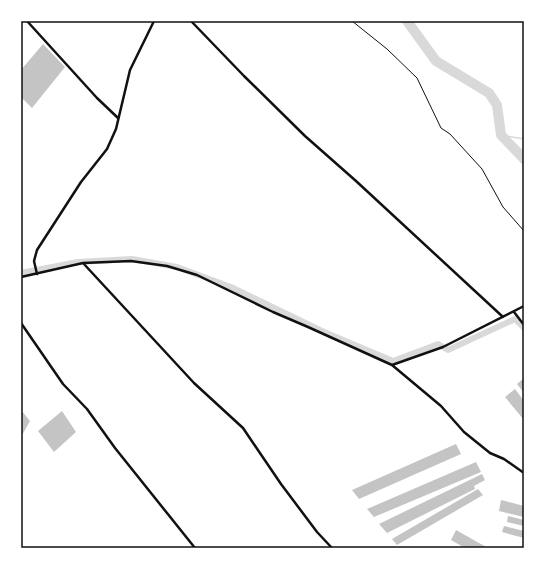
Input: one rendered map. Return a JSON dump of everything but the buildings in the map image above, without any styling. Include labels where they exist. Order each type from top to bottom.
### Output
[{"type":"street","points":[[27,21],[97,98],[118,118]]},
{"type":"street","points":[[37,274],[34,261],[37,250],[81,182],[107,148],[116,129],[130,70],[154,21]]},
{"type":"street","points":[[192,21],[244,76],[305,136],[503,317]]},
{"type":"street","points":[[21,277],[83,262],[131,261],[167,266],[197,275],[273,312],[308,326],[392,365],[441,406],[464,432],[490,453],[504,459],[524,474]]},
{"type":"street","points":[[83,262],[194,383],[242,428],[290,496],[317,532],[332,548]]},
{"type":"street","points":[[392,365],[443,347],[524,306]]},
{"type":"street","points":[[514,312],[524,325]]},
{"type":"street","points":[[21,323],[63,384],[87,409],[115,448],[195,548]]},
{"type":"lane","points":[[352,21],[387,49],[417,78],[441,128],[450,134],[482,169],[503,207],[524,231]]},
{"type":"waterway","points":[[407,21],[436,61],[489,93],[497,105],[501,135],[524,159]]},
{"type":"waterway","points":[[501,135],[524,139]]},
{"type":"waterway","points":[[21,273],[78,262],[132,259],[177,267],[231,287],[322,331],[393,361],[438,344],[448,350],[515,319],[524,328]]}]
